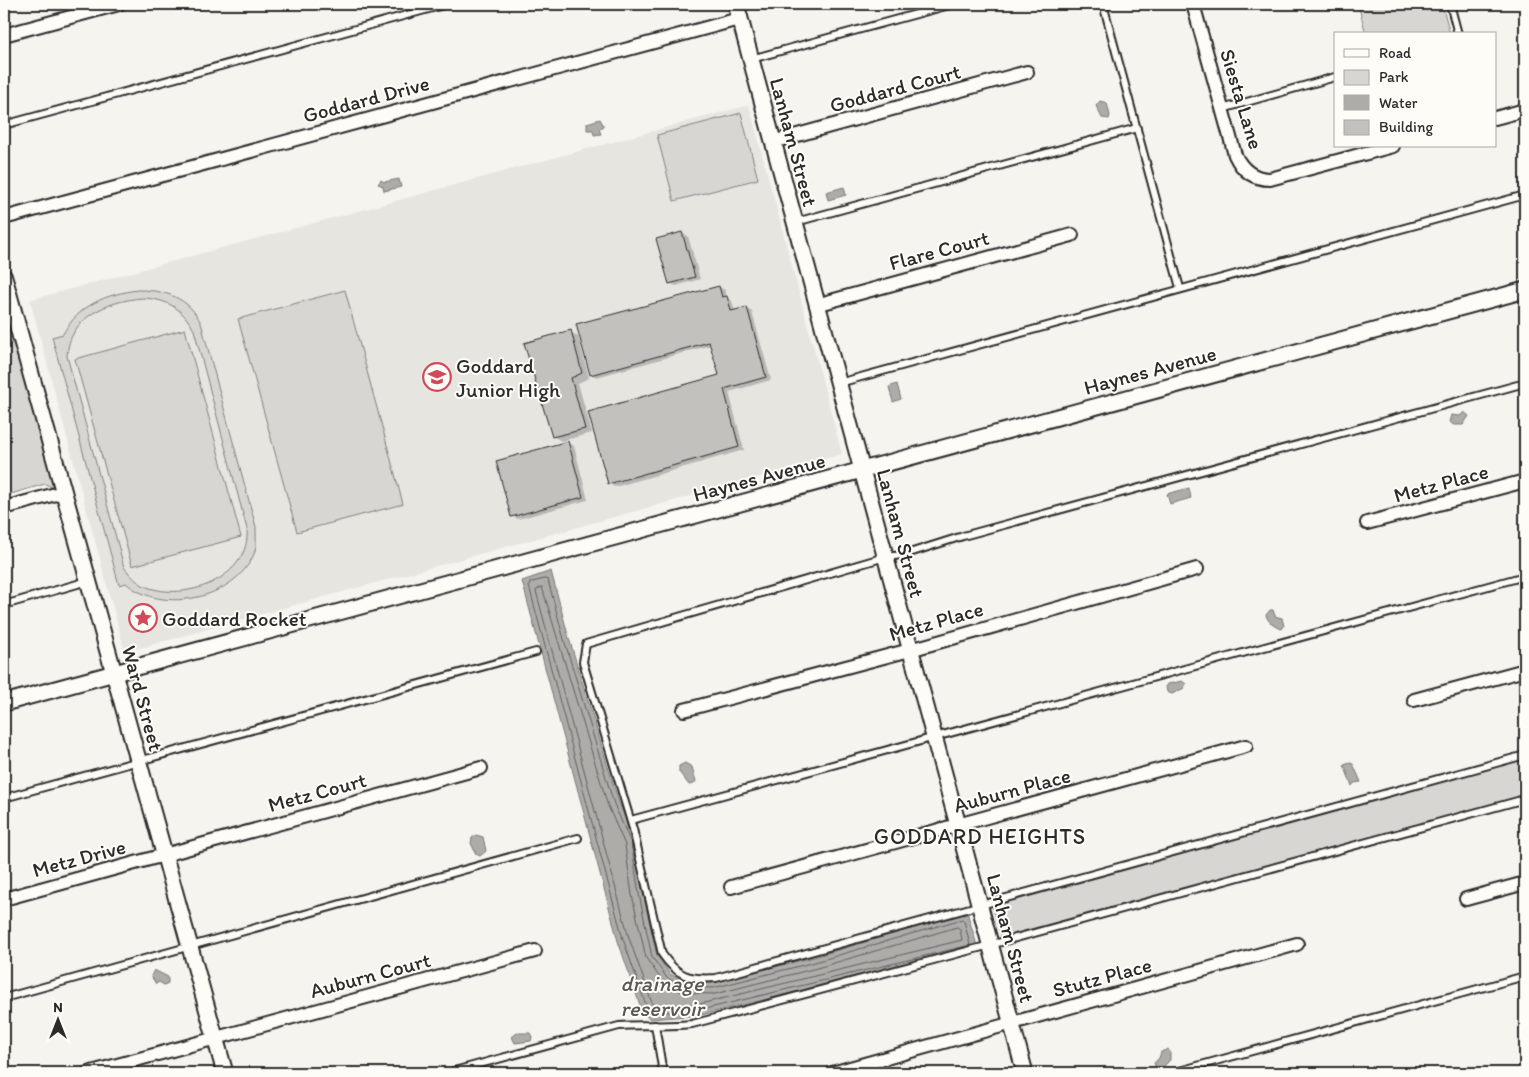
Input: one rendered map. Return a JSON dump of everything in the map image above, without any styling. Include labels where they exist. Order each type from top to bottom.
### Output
[{"type":"street","points":[[4,35],[119,4]]},
{"type":"street","name":"Siesta Lane","points":[[1194,4],[1237,160],[1247,172],[1264,179],[1270,179],[1385,148]]},
{"type":"street","name":"Lanham Street","points":[[737,11],[980,904],[1024,1073]]},
{"type":"street","name":"Goddard Drive","points":[[4,218],[737,11]]},
{"type":"street","name":"Goddard Court","points":[[772,142],[1028,72]]},
{"type":"street","points":[[1496,118],[1525,110]]},
{"type":"street","name":"Flare Court","points":[[816,305],[1072,235]]},
{"type":"street","name":"Ward Street","points":[[4,277],[224,1073]]},
{"type":"street","name":"Haynes Avenue","points":[[4,703],[1525,290]]},
{"type":"street","name":"Metz Place","points":[[1367,523],[1525,481]]},
{"type":"street","points":[[4,508],[63,492]]},
{"type":"street","name":"Metz Place","points":[[684,710],[910,650],[1197,569]]},
{"type":"street","points":[[1414,700],[1525,670]]},
{"type":"street","name":"Auburn Place","points":[[731,887],[1246,746]]},
{"type":"street","name":"Metz Court","points":[[164,855],[481,768]]},
{"type":"street","name":"Metz Drive","points":[[4,899],[164,855]]},
{"type":"street","points":[[1466,899],[1525,883]]},
{"type":"street","name":"Stutz Place","points":[[832,1073],[1297,944]]},
{"type":"street","name":"Auburn Court","points":[[88,1073],[535,951]]},
{"type":"lane","points":[[4,125],[447,4]]},
{"type":"lane","points":[[750,59],[953,4]]},
{"type":"lane","points":[[1104,4],[1180,288]]},
{"type":"lane","points":[[1450,4],[1457,32]]},
{"type":"lane","points":[[1222,109],[1334,77]]},
{"type":"lane","points":[[794,222],[1137,128]]},
{"type":"lane","points":[[838,384],[1180,288],[1525,195]]},
{"type":"lane","points":[[1525,383],[963,536],[903,555],[886,557],[586,644],[584,662],[631,820],[662,954],[671,968],[686,976],[700,979],[716,978],[1525,755]]},
{"type":"lane","points":[[631,820],[1525,576]]},
{"type":"lane","points":[[4,605],[88,581]]},
{"type":"lane","points":[[4,798],[536,652]]},
{"type":"lane","points":[[447,1073],[619,1026],[654,1025],[667,1027],[692,1024],[1525,799]]},
{"type":"lane","points":[[4,998],[190,948],[578,838]]},
{"type":"lane","points":[[1172,1073],[1525,976]]},
{"type":"lane","points":[[654,1025],[662,1073]]},
{"type":"shaded area","name":"Goddard Junior High","points":[[749,105],[842,454],[125,652],[30,300]]},
{"type":"green space","points":[[1358,4],[1442,4],[1449,32],[1365,32]]},
{"type":"green space","points":[[741,113],[758,179],[674,201],[657,135]]},
{"type":"green space","points":[[4,278],[63,492],[45,484],[4,496]]},
{"type":"green space","points":[[148,290],[175,297],[196,314],[201,323],[256,527],[255,551],[245,569],[231,582],[215,591],[196,597],[177,600],[159,598],[141,593],[126,583],[119,585],[52,337],[63,334],[77,315],[85,308],[104,298],[126,292]],"holes":[[[142,298],[159,300],[179,310],[194,330],[247,529],[246,546],[239,560],[229,572],[215,581],[183,591],[166,591],[146,587],[129,574],[124,567],[67,356],[69,342],[75,331],[83,321],[93,314],[104,307],[116,303]]]},
{"type":"green space","points":[[345,290],[403,504],[297,532],[238,319]]},
{"type":"green space","points":[[185,329],[241,537],[132,566],[75,359]]},
{"type":"green space","points":[[1525,755],[1525,799],[1003,942],[991,901]]},
{"type":"water","points":[[1100,101],[1107,103],[1109,119],[1102,118],[1096,106]]},
{"type":"water","points":[[600,119],[604,126],[599,129],[601,134],[594,135],[593,130],[587,130],[587,123]]},
{"type":"water","points":[[399,179],[401,187],[384,191],[383,186],[378,184],[381,180],[384,182]]},
{"type":"water","points":[[844,187],[846,195],[828,200],[826,192]]},
{"type":"water","points":[[897,384],[901,399],[893,402],[889,387]]},
{"type":"water","points":[[1464,412],[1469,416],[1463,425],[1454,425],[1449,422],[1451,415],[1460,416]]},
{"type":"water","points":[[1189,488],[1191,498],[1170,504],[1167,494]]},
{"type":"water","name":"drainage reservoir","points":[[551,571],[568,635],[619,803],[636,842],[643,893],[657,956],[670,974],[686,982],[712,983],[814,957],[967,912],[978,949],[701,1015],[650,1019],[643,1014],[618,941],[522,581]]},
{"type":"water","points":[[1270,610],[1273,610],[1275,616],[1282,618],[1284,626],[1282,629],[1274,626],[1268,620],[1266,615]]},
{"type":"water","points":[[1182,681],[1186,684],[1184,688],[1172,694],[1167,692],[1166,687],[1168,684]]},
{"type":"water","points":[[685,763],[692,767],[696,781],[694,784],[689,785],[679,772],[679,766]]},
{"type":"water","points":[[1353,764],[1361,782],[1354,783],[1352,786],[1344,765]]},
{"type":"water","points":[[476,835],[483,837],[486,851],[480,856],[476,854],[471,843],[472,838]]},
{"type":"water","points":[[154,970],[168,977],[168,983],[164,985],[159,982],[156,984],[151,976]]},
{"type":"water","points":[[517,1033],[530,1033],[531,1041],[515,1043],[512,1037]]},
{"type":"water","points":[[1168,1049],[1170,1060],[1162,1068],[1156,1068],[1154,1063],[1159,1058],[1161,1052]]},
{"type":"building","points":[[682,232],[695,277],[669,284],[656,239]]},
{"type":"building","points":[[719,286],[722,297],[727,296],[731,311],[747,307],[766,377],[724,389],[739,447],[608,484],[588,412],[719,375],[709,342],[590,375],[576,324]]},
{"type":"building","points":[[571,330],[582,373],[571,378],[585,429],[552,437],[524,343]]},
{"type":"building","points":[[568,441],[583,497],[511,517],[496,461]]},
{"type":"place","name":"Goddard Junior High","points":[[437,377]]},
{"type":"place","name":"Goddard Rocket","points":[[143,618]]},
{"type":"district","name":"GODDARD HEIGHTS","points":[[980,836]]}]
